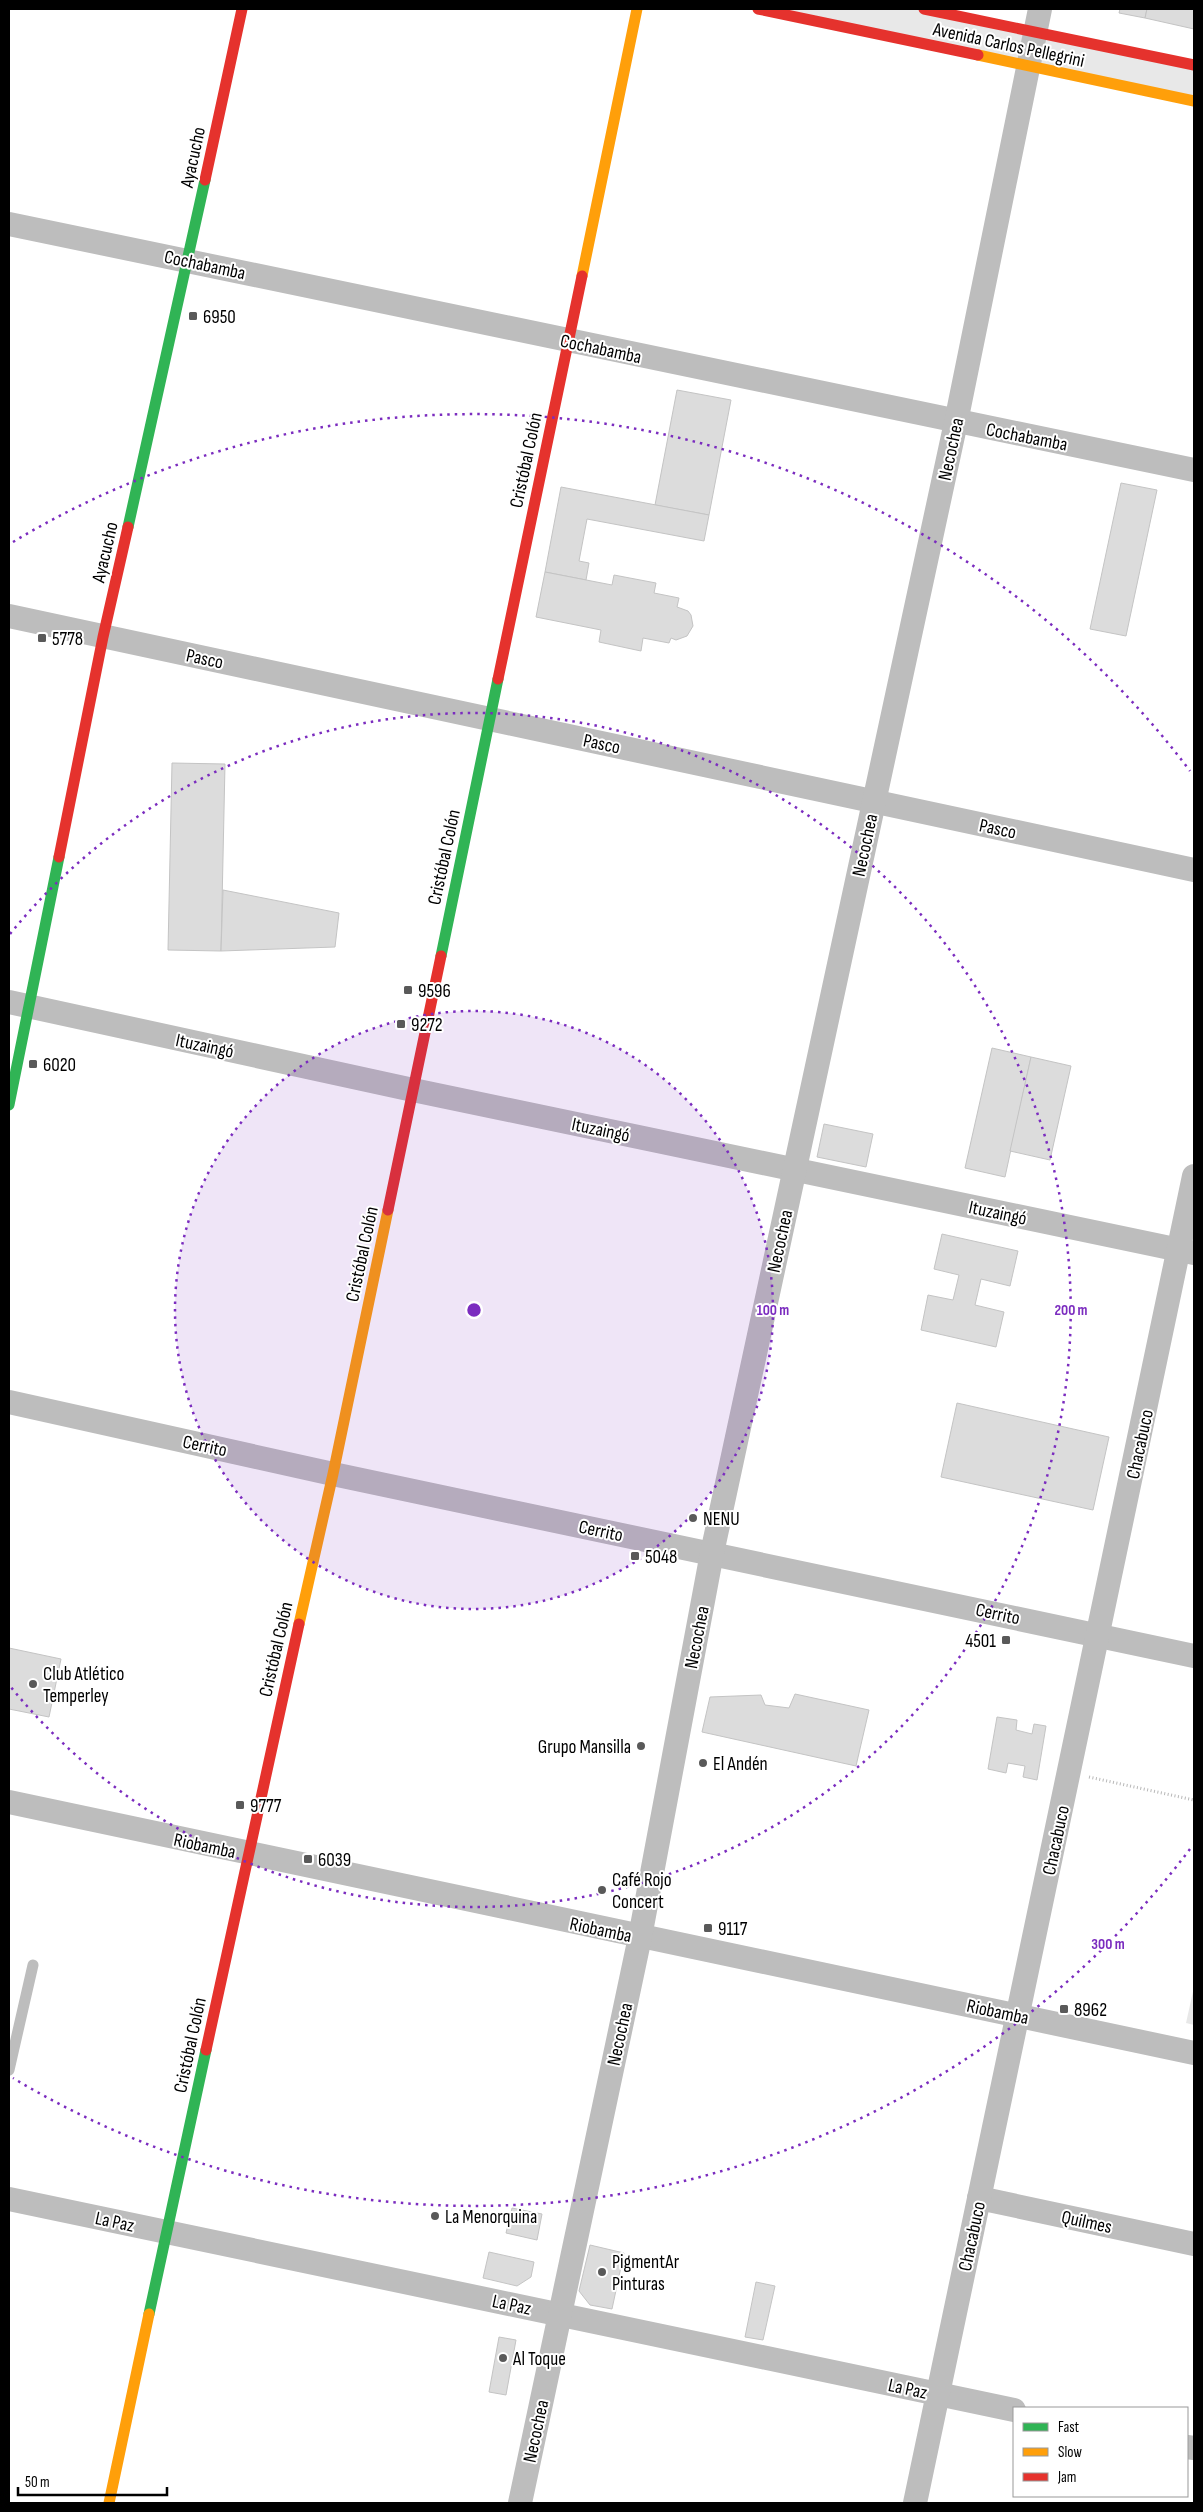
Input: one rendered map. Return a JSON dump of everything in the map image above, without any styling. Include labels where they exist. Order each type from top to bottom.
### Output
[{"type":"street","name":"Ayacucho","points":[[9,1105],[19,1004],[188,260],[242,9]]},
{"type":"street","name":"Cristóbal Colón","points":[[109,2503],[247,1854],[333,1474],[637,9]]},
{"type":"street","name":"Avenida Carlos Pellegrini","points":[[758,9],[1194,101]]},
{"type":"street","name":"Avenida Carlos Pellegrini","points":[[924,9],[1194,65]]},
{"type":"street","name":"Necochea","points":[[520,2503],[640,1937],[712,1553],[956,422],[1040,9]]},
{"type":"street","name":"Cochabamba","points":[[9,224],[188,260],[568,342],[1194,470]]},
{"type":"street","name":"Pasco","points":[[9,616],[1194,870]]},
{"type":"street","name":"Ituzaingó","points":[[19,1004],[413,1090],[1187,1251]]},
{"type":"street","name":"Chacabuco","points":[[915,2503],[1099,1634],[1187,1251],[1194,1176]]},
{"type":"street","name":"Cerrito","points":[[9,1402],[333,1474],[1099,1634],[1194,1656]]},
{"type":"street","name":"Riobamba","points":[[9,1802],[247,1854],[1194,2053]]},
{"type":"street","name":"La Paz","points":[[9,2198],[1013,2410]]},
{"type":"street","name":"Quilmes","points":[[979,2198],[1194,2244]]},
{"type":"lane","points":[[9,2070],[33,1965]]},
{"type":"path","points":[[1069,1773],[1194,1800]]},
{"type":"shaded area","points":[[758,9],[924,9],[1194,65],[1194,101]]},
{"type":"shaded area","points":[[1194,1987],[1194,2025],[1186,2023]]},
{"type":"building","points":[[1120,9],[1147,9],[1145,18],[1119,13]]},
{"type":"building","points":[[1147,9],[1194,9],[1194,29],[1145,18]]},
{"type":"building","points":[[677,390],[731,400],[709,515],[655,505]]},
{"type":"building","points":[[1121,483],[1157,490],[1126,636],[1090,629]]},
{"type":"building","points":[[561,487],[709,515],[704,541],[587,519],[579,561],[589,563],[586,580],[545,572]]},
{"type":"building","points":[[545,572],[612,585],[614,575],[656,583],[654,593],[679,598],[677,607],[688,611],[691,615],[693,626],[687,636],[676,640],[671,638],[669,643],[643,638],[641,651],[599,642],[601,630],[536,617]]},
{"type":"building","points":[[172,763],[225,764],[221,951],[168,950]]},
{"type":"building","points":[[223,890],[339,913],[335,947],[221,951]]},
{"type":"building","points":[[992,1048],[1031,1057],[1005,1177],[965,1168]]},
{"type":"building","points":[[1031,1057],[1071,1066],[1050,1160],[1010,1151]]},
{"type":"building","points":[[824,1124],[873,1134],[866,1167],[817,1157]]},
{"type":"building","points":[[942,1234],[1018,1251],[1010,1286],[981,1279],[975,1305],[1004,1312],[996,1347],[921,1330],[928,1295],[953,1300],[959,1275],[934,1269]]},
{"type":"building","points":[[957,1403],[1109,1437],[1093,1510],[941,1477]]},
{"type":"building","name":"Club Atlético Temperley","points":[[9,1648],[61,1659],[49,1717],[9,1709]]},
{"type":"building","points":[[795,1694],[869,1710],[856,1766],[702,1732],[710,1697],[761,1695],[765,1705],[789,1708]]},
{"type":"building","points":[[997,1717],[1017,1720],[1016,1730],[1032,1734],[1034,1724],[1046,1726],[1037,1780],[1023,1777],[1025,1766],[1008,1763],[1006,1773],[988,1769]]},
{"type":"building","points":[[512,2208],[542,2214],[537,2240],[506,2233]]},
{"type":"building","name":"PigmentAr Pinturas","points":[[590,2245],[624,2253],[612,2309],[590,2305],[579,2291]]},
{"type":"building","points":[[489,2252],[534,2262],[531,2277],[517,2286],[483,2278]]},
{"type":"building","points":[[756,2282],[775,2286],[763,2340],[745,2337]]},
{"type":"building","points":[[499,2337],[516,2340],[506,2395],[489,2392]]},
{"type":"traffic: fast","points":[[128,527],[205,180]]},
{"type":"traffic: fast","points":[[441,956],[498,679]]},
{"type":"traffic: fast","points":[[9,1105],[59,857]]},
{"type":"traffic: fast","points":[[149,2314],[206,2050]]},
{"type":"traffic: slow","points":[[582,276],[637,9]]},
{"type":"traffic: slow","points":[[978,55],[1194,101]]},
{"type":"traffic: slow","points":[[299,1624],[333,1474],[388,1210]]},
{"type":"traffic: slow","points":[[109,2503],[149,2314]]},
{"type":"traffic: jam","points":[[205,180],[242,9]]},
{"type":"traffic: jam","points":[[758,9],[978,55]]},
{"type":"traffic: jam","points":[[924,9],[1194,65]]},
{"type":"traffic: jam","points":[[498,679],[582,276]]},
{"type":"traffic: jam","points":[[59,857],[103,637],[128,527]]},
{"type":"traffic: jam","points":[[388,1210],[441,956]]},
{"type":"traffic: jam","points":[[206,2050],[299,1624]]},
{"type":"place","name":"6950","points":[[193,316]]},
{"type":"place","name":"5778","points":[[42,638]]},
{"type":"place","name":"9596","points":[[408,990]]},
{"type":"place","name":"9272","points":[[401,1024]]},
{"type":"place","name":"6020","points":[[33,1064]]},
{"type":"place","name":"NENU","points":[[693,1518]]},
{"type":"place","name":"5048","points":[[635,1556]]},
{"type":"place","name":"4501","points":[[1006,1640]]},
{"type":"place","name":"Club Atlético Temperley","points":[[33,1684]]},
{"type":"place","name":"Grupo Mansilla","points":[[641,1746]]},
{"type":"place","name":"El Andén","points":[[703,1763]]},
{"type":"place","name":"9777","points":[[240,1805]]},
{"type":"place","name":"6039","points":[[308,1859]]},
{"type":"place","name":"Café Rojo Concert","points":[[602,1890]]},
{"type":"place","name":"9117","points":[[708,1928]]},
{"type":"place","name":"8962","points":[[1064,2009]]},
{"type":"place","name":"La Menorquina","points":[[435,2216]]},
{"type":"place","name":"PigmentAr Pinturas","points":[[602,2272]]},
{"type":"place","name":"Al Toque","points":[[503,2358]]}]
